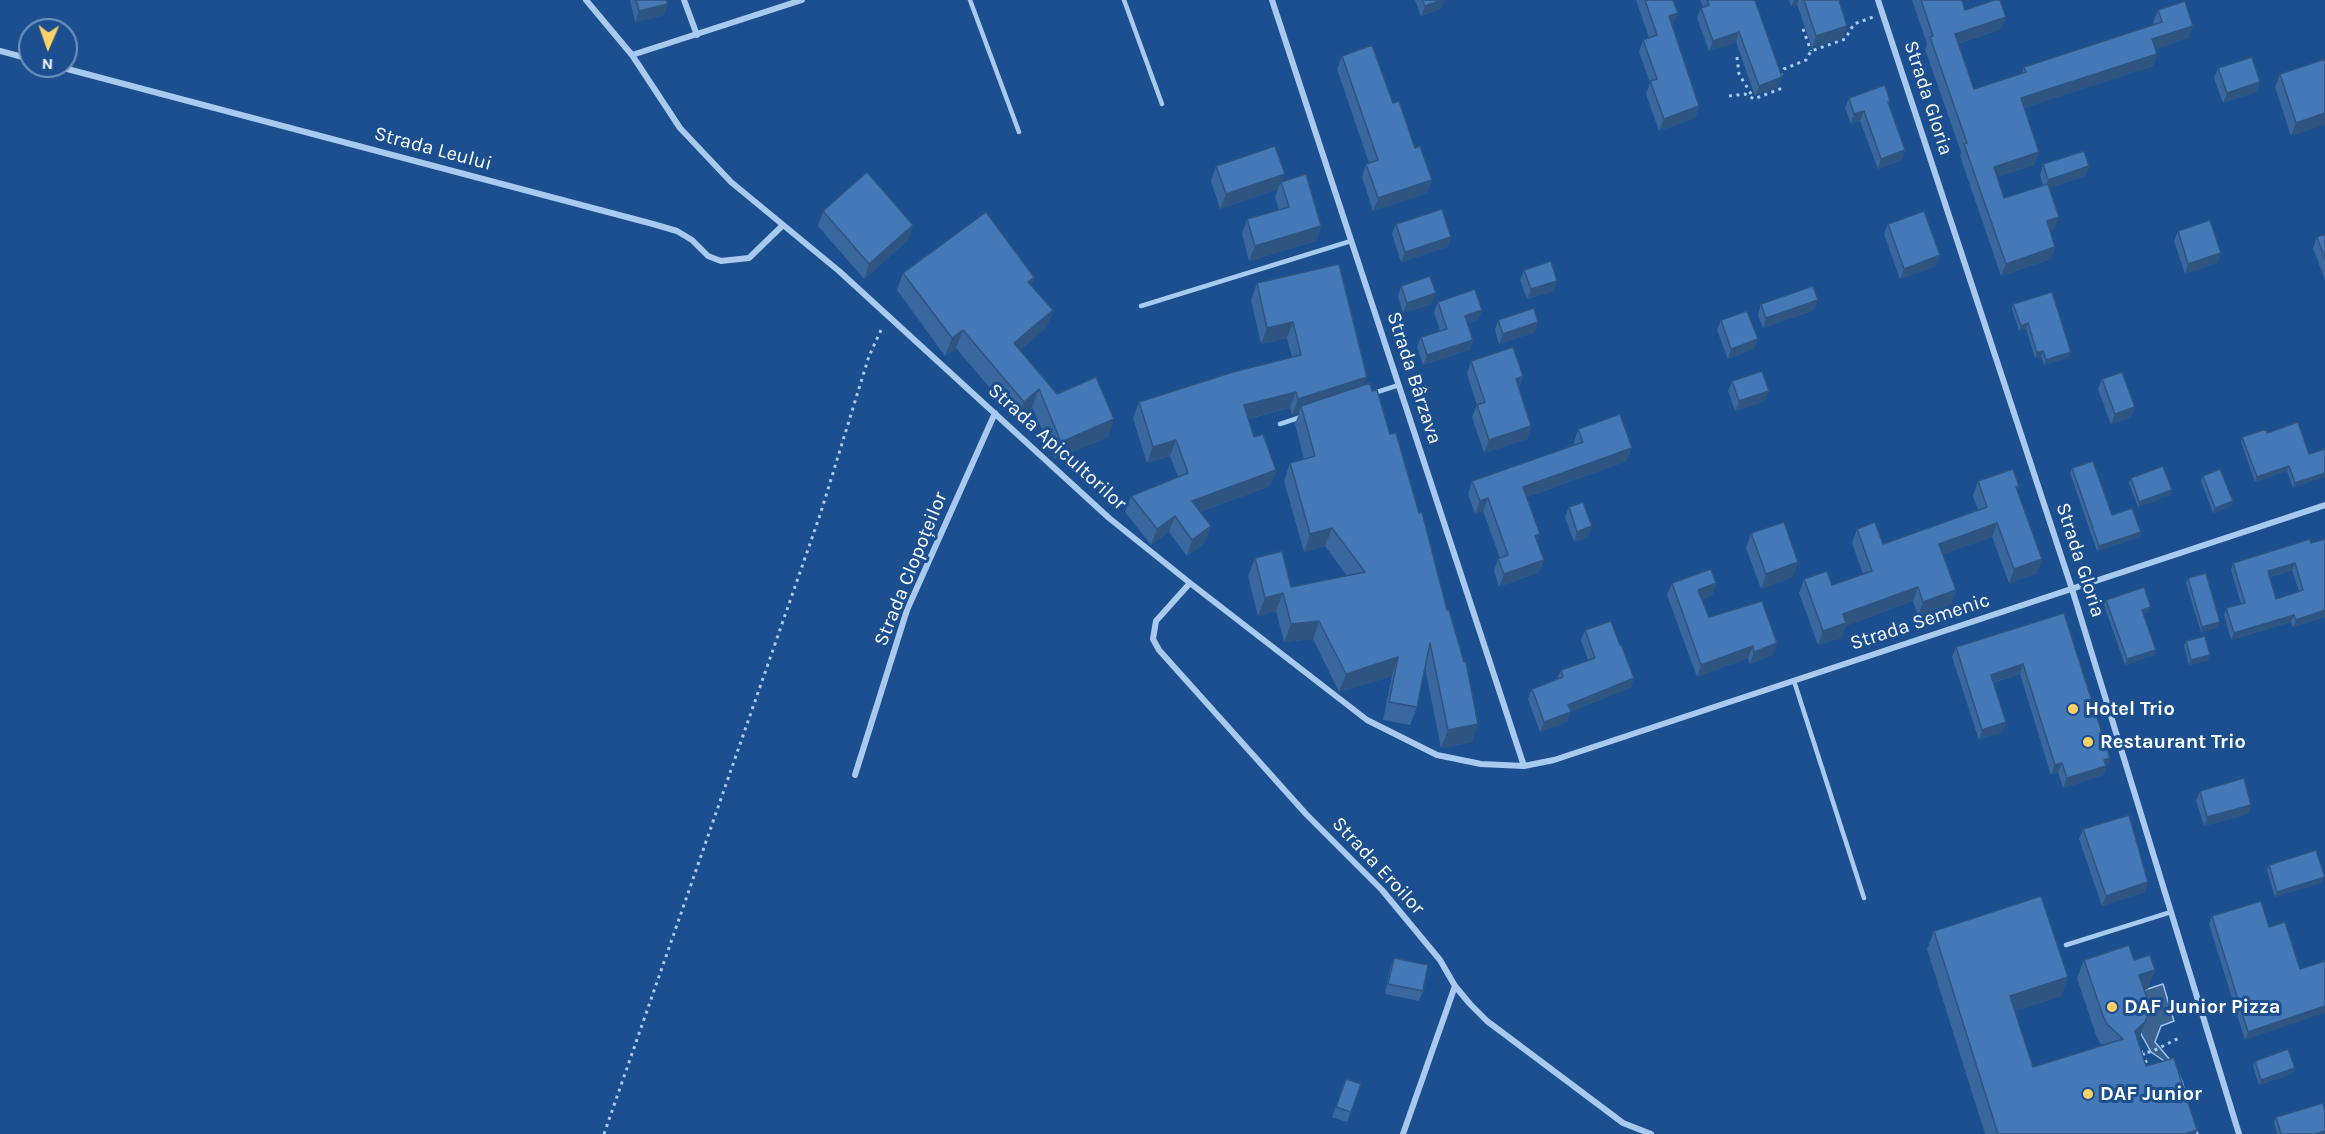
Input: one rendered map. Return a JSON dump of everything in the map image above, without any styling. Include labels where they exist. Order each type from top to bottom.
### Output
[{"type":"street","name":"Strada Apicultorilor","points":[[585,0],[632,55],[680,128],[730,182],[839,271],[1109,518],[1190,584],[1367,720],[1437,755],[1481,764],[1524,766]]},
{"type":"street","points":[[684,0],[697,35]]},
{"type":"street","points":[[632,55],[802,0]]},
{"type":"street","name":"Strada Bârzava","points":[[1272,0],[1524,766]]},
{"type":"street","name":"Strada Gloria","points":[[1878,0],[2072,589],[2239,1134]]},
{"type":"street","points":[[0,51],[18,56]]},
{"type":"street","name":"Strada Leului","points":[[78,72],[661,226],[677,231],[692,240],[708,256],[721,261],[749,258],[782,226]]},
{"type":"street","name":"Strada Clopoțeilor","points":[[855,775],[907,610],[995,413]]},
{"type":"street","name":"Strada Semenic","points":[[1524,766],[1554,760],[2325,505]]},
{"type":"street","name":"Strada Eroilor","points":[[1190,584],[1156,621],[1153,639],[1159,650],[1306,814],[1382,890],[1440,960],[1455,986],[1487,1021],[1623,1123],[1651,1134]]},
{"type":"street","points":[[1403,1134],[1455,986]]},
{"type":"lane","points":[[970,0],[1019,132]]},
{"type":"lane","points":[[1124,0],[1162,104]]},
{"type":"lane","points":[[1141,306],[1351,241]]},
{"type":"lane","points":[[1366,396],[1399,385]]},
{"type":"lane","points":[[1280,424],[1312,413]]},
{"type":"lane","points":[[1794,681],[1864,898]]},
{"type":"lane","points":[[2066,945],[2171,912]]},
{"type":"path","points":[[1780,76],[1784,69],[1806,60],[1811,51],[1845,39],[1854,24],[1882,14]]},
{"type":"path","points":[[1842,28],[1845,39]]},
{"type":"path","points":[[1803,29],[1811,51]]},
{"type":"path","points":[[1737,57],[1739,74],[1754,99]]},
{"type":"path","points":[[1754,99],[1780,89],[1780,76],[1776,66]]},
{"type":"path","points":[[1729,96],[1745,94],[1754,99]]},
{"type":"path","points":[[604,1134],[820,515],[869,356],[888,315]]},
{"type":"path","points":[[2134,1050],[2143,1053],[2151,1052],[2180,1038]]},
{"type":"path","points":[[2143,1053],[2149,1072]]},
{"type":"water","points":[[2163,984],[2174,1021],[2161,1026],[2155,1042],[2179,1074],[2189,1117],[2198,1134],[2192,1134],[2167,1063],[2151,1052],[2141,1034],[2142,1026],[2132,994]]},
{"type":"building","points":[[636,0],[666,0],[668,4],[639,11]]},
{"type":"building","points":[[1422,0],[1442,0],[1425,6]]},
{"type":"building","points":[[1645,0],[1673,0],[1678,13],[1669,16],[1699,106],[1664,119],[1650,81],[1657,79],[1643,40],[1657,35]]},
{"type":"building","points":[[1707,0],[1755,0],[1782,77],[1759,86],[1739,32],[1713,41],[1701,8],[1709,5]]},
{"type":"building","points":[[1804,0],[1839,0],[1847,26],[1816,36]]},
{"type":"building","points":[[1921,0],[1962,0],[1965,10],[2000,0],[2006,17],[1955,34],[1974,89],[2026,72],[2024,67],[2162,22],[2158,10],[2185,1],[2193,26],[2152,39],[2157,54],[2021,98],[2039,152],[1994,167],[2004,198],[2048,184],[2059,217],[2047,221],[2055,247],[2006,264],[1964,144],[1967,143],[1930,37],[1933,36]]},
{"type":"building","points":[[1372,45],[1393,103],[1399,101],[1415,148],[1420,146],[1432,180],[1378,198],[1366,164],[1378,160],[1342,56]]},
{"type":"building","points":[[2252,57],[2260,82],[2227,93],[2218,68]]},
{"type":"building","points":[[2325,59],[2325,113],[2296,123],[2280,74]]},
{"type":"building","points":[[1885,85],[1890,101],[1888,102],[1905,150],[1881,159],[1864,111],[1854,114],[1849,98]]},
{"type":"building","points":[[1275,146],[1285,174],[1226,194],[1216,166]]},
{"type":"building","points":[[2084,151],[2089,166],[2048,180],[2043,164]]},
{"type":"building","points":[[867,172],[913,225],[869,264],[823,211]]},
{"type":"building","points":[[1306,174],[1321,226],[1255,246],[1247,219],[1289,207],[1281,182]]},
{"type":"building","points":[[1442,209],[1451,237],[1405,252],[1396,224]]},
{"type":"building","points":[[1924,211],[1940,255],[1904,269],[1888,224]]},
{"type":"building","points":[[986,212],[1034,277],[1028,282],[1053,310],[1014,343],[1057,394],[1096,377],[1114,419],[1061,442],[1039,389],[1024,402],[963,330],[952,338],[903,273]]},
{"type":"building","points":[[2210,220],[2221,253],[2188,264],[2178,231]]},
{"type":"building","points":[[2325,234],[2325,259],[2317,237]]},
{"type":"building","points":[[1551,261],[1557,281],[1531,289],[1524,270]]},
{"type":"building","points":[[1339,264],[1367,377],[1298,399],[1296,392],[1244,405],[1254,437],[1263,434],[1276,470],[1192,501],[1211,526],[1192,540],[1175,516],[1157,529],[1131,496],[1188,473],[1176,440],[1153,447],[1139,402],[1233,372],[1301,355],[1293,322],[1267,328],[1257,283]]},
{"type":"building","points":[[1430,276],[1436,293],[1407,303],[1401,286]]},
{"type":"building","points":[[1813,286],[1818,300],[1766,318],[1761,304]]},
{"type":"building","points":[[1475,289],[1482,310],[1465,316],[1473,340],[1427,355],[1421,337],[1447,329],[1438,302]]},
{"type":"building","points":[[2052,292],[2071,352],[2046,360],[2043,351],[2037,353],[2028,323],[2021,326],[2013,304]]},
{"type":"building","points":[[1534,308],[1538,322],[1503,334],[1498,320]]},
{"type":"building","points":[[1747,311],[1758,339],[1731,349],[1721,320]]},
{"type":"building","points":[[1513,347],[1523,376],[1516,379],[1531,426],[1489,440],[1477,405],[1485,402],[1471,361]]},
{"type":"building","points":[[1762,371],[1769,391],[1739,401],[1732,381]]},
{"type":"building","points":[[2122,372],[2135,407],[2115,414],[2102,379]]},
{"type":"building","points":[[1370,383],[1372,391],[1377,390],[1390,434],[1396,433],[1419,513],[1422,512],[1447,610],[1449,610],[1464,662],[1466,662],[1478,724],[1448,730],[1430,643],[1417,707],[1389,702],[1398,657],[1346,674],[1319,621],[1291,624],[1283,593],[1265,598],[1255,558],[1282,551],[1291,587],[1365,572],[1332,528],[1310,534],[1290,463],[1315,456],[1301,406]]},
{"type":"building","points":[[1620,414],[1632,448],[1523,487],[1540,534],[1535,536],[1544,560],[1504,574],[1498,559],[1508,555],[1488,498],[1480,501],[1472,481],[1583,442],[1578,429]]},
{"type":"building","points":[[2298,422],[2309,454],[2325,449],[2325,473],[2295,483],[2289,466],[2257,477],[2242,437],[2266,429],[2267,433]]},
{"type":"building","points":[[2093,461],[2112,515],[2132,508],[2141,532],[2099,546],[2072,468]]},
{"type":"building","points":[[2163,466],[2172,490],[2139,502],[2131,478]]},
{"type":"building","points":[[2013,469],[2019,486],[2016,487],[2042,559],[2014,569],[1997,523],[1939,544],[1956,590],[1923,602],[1918,587],[1843,614],[1846,623],[1823,631],[1804,579],[1827,571],[1832,585],[1872,571],[1857,529],[1875,522],[1883,544],[1987,507],[1978,481]]},
{"type":"building","points":[[2220,469],[2233,501],[2215,508],[2203,476]]},
{"type":"building","points":[[1583,502],[1592,526],[1577,532],[1569,507]]},
{"type":"building","points":[[1784,522],[1798,562],[1766,574],[1751,533]]},
{"type":"building","points":[[2310,539],[2311,543],[2325,539],[2325,610],[2296,620],[2294,615],[2234,633],[2226,608],[2245,603],[2233,563]],"holes":[[[2295,563],[2303,590],[2276,599],[2268,571]]]},
{"type":"building","points":[[1711,569],[1716,583],[1698,590],[1709,617],[1762,601],[1777,643],[1754,652],[1753,646],[1701,665],[1672,583]]},
{"type":"building","points":[[2206,573],[2220,622],[2202,627],[2188,578]]},
{"type":"building","points":[[2144,587],[2151,607],[2142,610],[2156,650],[2127,659],[2106,600]]},
{"type":"building","points":[[2064,613],[2110,758],[2104,760],[2106,766],[2067,778],[2062,763],[2055,765],[2023,664],[1991,675],[2006,722],[1982,730],[1956,647]]},
{"type":"building","points":[[1611,621],[1634,678],[1568,705],[1571,712],[1544,722],[1532,689],[1563,677],[1561,670],[1595,658],[1585,630]]},
{"type":"building","points":[[2205,636],[2210,655],[2191,660],[2186,641]]},
{"type":"building","points":[[2244,778],[2251,805],[2207,817],[2200,791]]},
{"type":"building","points":[[2129,815],[2148,882],[2106,896],[2083,829]]},
{"type":"building","points":[[2316,850],[2325,877],[2277,892],[2269,865]]},
{"type":"building","points":[[2041,896],[2068,977],[2010,996],[2033,1067],[2123,1039],[2107,1024],[2103,1016],[2084,960],[2129,945],[2134,960],[2150,955],[2155,970],[2139,975],[2148,1001],[2148,1015],[2145,1022],[2135,1031],[2146,1066],[2174,1058],[2197,1130],[2184,1134],[1998,1134],[1934,931]]},
{"type":"building","points":[[2261,901],[2269,927],[2285,922],[2300,969],[2325,961],[2325,1006],[2248,1032],[2212,916]]},
{"type":"building","points":[[1394,958],[1428,965],[1423,991],[1388,984]]},
{"type":"building","points":[[2288,1049],[2295,1068],[2261,1080],[2255,1061]]},
{"type":"building","points":[[1346,1079],[1361,1084],[1351,1112],[1336,1107]]},
{"type":"building","points":[[2323,1103],[2325,1131],[2314,1134],[2281,1134],[2276,1117]]},
{"type":"place","name":"Hotel Trio","points":[[2073,709]]},
{"type":"place","name":"Restaurant Trio","points":[[2088,742]]},
{"type":"place","name":"DAF Junior Pizza","points":[[2112,1007]]},
{"type":"place","name":"DAF Junior","points":[[2088,1094]]}]
